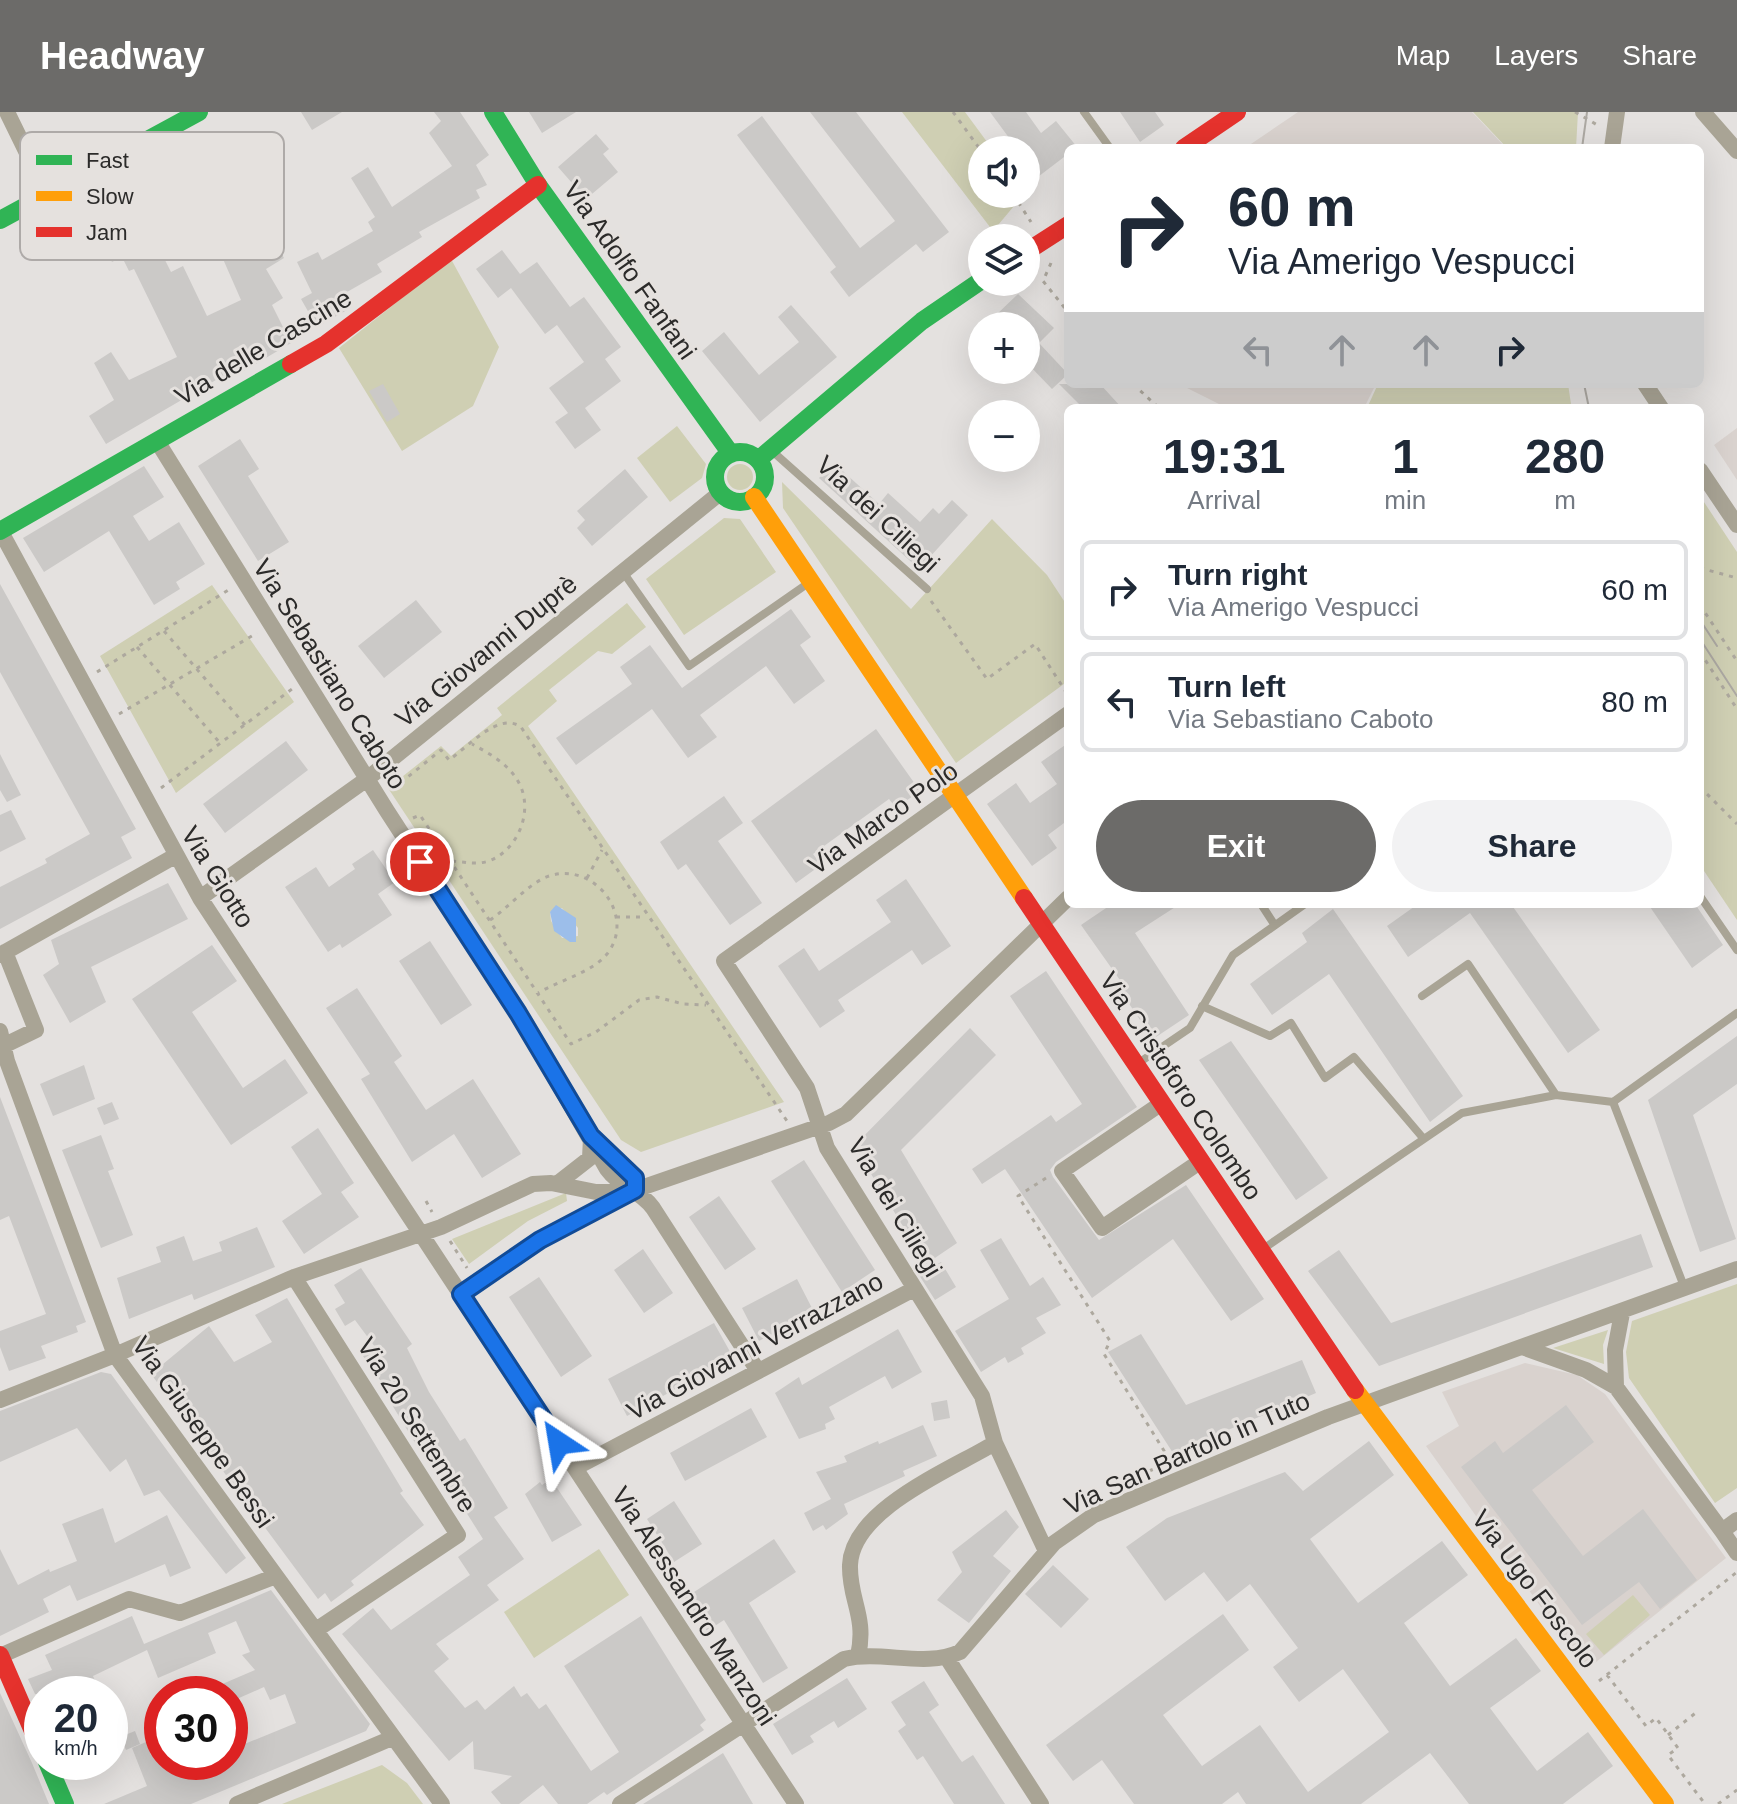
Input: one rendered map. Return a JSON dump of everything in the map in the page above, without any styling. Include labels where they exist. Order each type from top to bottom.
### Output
[{"type":"street","points":[[7,112],[20,139]]},
{"type":"street","points":[[162,132],[199,112]]},
{"type":"street","name":"Via Adolfo Fanfani","points":[[493,112],[538,185],[731,454]]},
{"type":"street","points":[[1190,144],[1237,112]]},
{"type":"street","points":[[1613,144],[1617,112]]},
{"type":"street","points":[[1703,112],[1737,151]]},
{"type":"street","name":"Via delle Cascine","points":[[0,530],[326,344],[538,185]]},
{"type":"street","points":[[0,220],[20,209]]},
{"type":"street","points":[[1040,243],[1064,228]]},
{"type":"street","points":[[764,455],[765,477],[754,497],[740,502],[720,493],[716,471],[731,454],[764,455],[922,321],[968,290]]},
{"type":"street","name":"Via Sebastiano Caboto","points":[[157,441],[367,779],[518,1013],[612,1176],[621,1185],[635,1190],[653,1208],[758,1371]]},
{"type":"street","points":[[1704,476],[1737,525]]},
{"type":"street","name":"Via Giovanni Duprè","points":[[200,898],[367,779],[720,493]]},
{"type":"street","points":[[754,497],[954,798]]},
{"type":"street","name":"Via Giotto","points":[[0,530],[200,898],[420,1233]]},
{"type":"street","name":"Via Marco Polo","points":[[821,1126],[807,1088],[724,961],[1064,717]]},
{"type":"street","name":"Via Cristoforo Colombo","points":[[954,798],[1364,1404]]},
{"type":"street","points":[[2,1050],[36,1030],[2,954],[175,856]]},
{"type":"street","name":"Via dei Ciliegi","points":[[1046,1551],[995,1443],[982,1396],[827,1148],[821,1126],[854,1108],[1064,902]]},
{"type":"street","name":"Via Giuseppe Bessi","points":[[2,1050],[115,1355],[442,1804]]},
{"type":"street","points":[[1162,1103],[1062,1171],[1102,1228],[1201,1161]]},
{"type":"street","points":[[461,1294],[570,1224],[635,1190],[821,1126]]},
{"type":"street","points":[[566,1185],[590,1158],[591,1136]]},
{"type":"street","points":[[0,1400],[115,1355],[294,1277],[420,1233],[533,1184],[566,1185],[606,1193],[635,1190]]},
{"type":"street","points":[[566,1185],[576,1206],[570,1224]]},
{"type":"street","name":"Via Alessandro Manzoni","points":[[420,1233],[796,1804]]},
{"type":"street","name":"Via San Bartolo in Tuto","points":[[947,1658],[960,1652],[982,1630],[1046,1551],[1064,1534],[1094,1515],[1364,1404],[1737,1269]]},
{"type":"street","name":"Via 20 Settembre","points":[[294,1277],[458,1535],[316,1630]]},
{"type":"street","name":"Via Giovanni Verrazzano","points":[[575,1468],[914,1289]]},
{"type":"street","points":[[1616,1387],[1615,1350],[1622,1313]]},
{"type":"street","points":[[1525,1348],[1586,1370],[1616,1387],[1737,1553]]},
{"type":"street","name":"Via Ugo Foscolo","points":[[1364,1404],[1665,1804]]},
{"type":"street","points":[[858,1656],[862,1620],[850,1561],[859,1534],[883,1510],[995,1443]]},
{"type":"street","points":[[1722,1531],[1737,1520]]},
{"type":"street","points":[[24,1711],[0,1656],[129,1599],[180,1613],[276,1576]]},
{"type":"street","points":[[620,1804],[833,1665],[858,1656],[947,1658],[1041,1804]]},
{"type":"street","points":[[237,1804],[392,1738]]},
{"type":"street","points":[[55,1780],[65,1804]]},
{"type":"lane","points":[[1084,112],[1107,144]]},
{"type":"lane","name":"Via dei Ciliegi","points":[[764,455],[927,589]]},
{"type":"lane","points":[[622,572],[689,666],[809,582]]},
{"type":"lane","points":[[1704,902],[1737,950]]},
{"type":"lane","points":[[1264,908],[1274,924]]},
{"type":"lane","points":[[1136,1065],[1190,1028],[1233,955],[1299,908]]},
{"type":"lane","points":[[1422,996],[1468,964],[1556,1095]]},
{"type":"lane","points":[[1202,1006],[1270,1036],[1291,1023],[1325,1078],[1354,1057],[1423,1138]]},
{"type":"lane","points":[[1261,1250],[1462,1113],[1556,1095],[1613,1102],[1737,1013]]},
{"type":"lane","points":[[1613,1102],[1685,1289]]},
{"type":"path","points":[[953,112],[970,136]]},
{"type":"path","points":[[1575,112],[1606,129]]},
{"type":"path","points":[[1022,208],[1031,222]]},
{"type":"path","points":[[1055,256],[1043,281],[1064,307]]},
{"type":"path","points":[[1137,388],[1155,404]]},
{"type":"path","points":[[1704,569],[1737,578]]},
{"type":"path","points":[[81,682],[243,580]]},
{"type":"path","name":"Via dei Ciliegi","points":[[927,589],[924,592],[987,679],[1035,644],[1064,689]]},
{"type":"path","points":[[1704,611],[1737,661]]},
{"type":"path","points":[[103,723],[271,625]]},
{"type":"path","points":[[163,630],[245,725]]},
{"type":"path","points":[[137,647],[220,743]]},
{"type":"path","points":[[1704,658],[1737,709]]},
{"type":"path","points":[[145,800],[305,679]]},
{"type":"path","points":[[399,799],[393,789],[441,750],[449,760],[499,723],[515,722],[787,1121]]},
{"type":"path","points":[[450,861],[479,863],[502,854],[518,835],[525,813],[521,786],[514,775],[472,744]]},
{"type":"path","points":[[1704,791],[1737,824]]},
{"type":"path","points":[[406,809],[412,818],[420,815],[571,1044],[596,1032],[639,1000],[657,997],[683,1004],[706,1005]]},
{"type":"path","points":[[587,878],[602,850]]},
{"type":"path","points":[[490,920],[549,876],[569,873],[587,878],[607,894],[616,917],[613,943],[597,964],[538,993]]},
{"type":"path","points":[[616,917],[646,917]]},
{"type":"path","points":[[1062,1171],[1055,1171],[1018,1196],[1110,1341],[1104,1354],[1172,1462],[1149,1471]]},
{"type":"path","points":[[426,1201],[434,1215]]},
{"type":"path","points":[[450,1241],[467,1268]]},
{"type":"path","points":[[1582,1695],[1737,1572]]},
{"type":"path","points":[[1607,1675],[1646,1726],[1656,1718],[1678,1748],[1668,1755],[1705,1804]]},
{"type":"path","points":[[1668,1735],[1698,1711]]},
{"type":"path","points":[[1718,1804],[1737,1790]]},
{"type":"shaded area","points":[[1298,112],[1472,112],[1502,144],[1251,144]]},
{"type":"shaded area","points":[[1187,388],[1374,388],[1366,404],[1219,404]]},
{"type":"shaded area","points":[[1737,428],[1737,480],[1714,445]]},
{"type":"shaded area","points":[[1525,1363],[1577,1375],[1605,1394],[1726,1558],[1586,1670],[1426,1446],[1459,1426],[1442,1392]]},
{"type":"green space","points":[[902,112],[965,112],[983,136],[968,136],[968,198]]},
{"type":"green space","points":[[1473,112],[1578,112],[1576,144],[1503,144]]},
{"type":"green space","points":[[975,208],[1012,208],[999,224],[988,224]]},
{"type":"green space","points":[[451,259],[499,347],[473,406],[402,451],[339,348]]},
{"type":"green space","points":[[1376,388],[1569,388],[1571,404],[1369,404]]},
{"type":"green space","points":[[677,426],[706,464],[702,478],[670,502],[637,458]]},
{"type":"green space","points":[[740,464],[750,467],[753,477],[750,487],[740,490],[730,487],[727,477],[730,467]]},
{"type":"green space","points":[[782,482],[911,609],[992,519],[1047,575],[1064,601],[1064,684],[956,763],[783,508]]},
{"type":"green space","points":[[1704,502],[1737,552],[1737,920],[1704,871]]},
{"type":"green space","points":[[724,518],[740,519],[776,572],[684,635],[646,579]]},
{"type":"green space","points":[[212,585],[294,702],[176,793],[100,656]]},
{"type":"green space","points":[[627,603],[646,627],[612,654],[598,651],[549,690],[557,701],[528,726],[784,1102],[641,1152],[621,1140],[388,788],[441,746],[451,756],[502,715],[497,708]],"holes":[[[562,908],[578,928],[578,936],[562,938],[551,921],[550,912]]]},
{"type":"green space","points":[[566,1193],[567,1201],[528,1221],[469,1264],[452,1239]]},
{"type":"green space","points":[[1737,1284],[1737,1488],[1715,1503],[1629,1378],[1626,1352],[1632,1321]]},
{"type":"green space","points":[[1608,1330],[1603,1345],[1604,1364],[1553,1348]]},
{"type":"green space","points":[[599,1549],[629,1595],[534,1658],[504,1612]]},
{"type":"green space","points":[[1633,1595],[1650,1615],[1604,1655],[1586,1634]]},
{"type":"green space","points":[[382,1765],[407,1783],[423,1804],[282,1804]]},
{"type":"water","points":[[556,905],[576,918],[576,942],[570,942],[554,931],[550,912]]},
{"type":"building","points":[[301,112],[342,112],[312,130]]},
{"type":"building","points":[[434,112],[460,112],[489,155],[476,165],[487,185],[476,190],[480,198],[419,232],[422,237],[377,264],[382,272],[340,296],[347,310],[317,327],[301,299],[312,293],[297,262],[318,252],[322,260],[373,231],[368,222],[375,217],[351,178],[368,167],[392,207],[452,166],[429,133],[441,121]]},
{"type":"building","points":[[529,112],[576,112],[542,133]]},
{"type":"building","points":[[810,112],[856,112],[949,232],[923,252],[916,244],[849,297],[830,272],[836,267],[737,135],[762,116],[860,248],[895,221]]},
{"type":"building","points":[[990,112],[1026,112],[1041,133],[1056,121],[1075,144],[1064,144],[1064,157],[1040,175],[1040,136],[1008,136]]},
{"type":"building","points":[[1120,112],[1155,112],[1164,125],[1140,142]]},
{"type":"building","points":[[596,134],[609,149],[603,154],[618,172],[586,199],[558,167]]},
{"type":"building","points":[[502,250],[520,274],[537,262],[570,307],[584,297],[621,347],[605,359],[621,381],[585,408],[601,430],[575,449],[555,422],[568,413],[549,388],[584,362],[557,325],[545,334],[511,288],[498,298],[476,269]]},
{"type":"building","points":[[124,260],[165,260],[171,272],[183,266],[207,316],[241,300],[223,260],[281,260],[266,269],[283,298],[272,305],[291,343],[242,372],[240,366],[106,444],[89,416],[114,400],[94,363],[111,352],[129,380],[177,357],[134,269],[129,271]]},
{"type":"building","points":[[1016,296],[1020,296],[1037,312],[999,312]]},
{"type":"building","points":[[791,305],[837,357],[760,422],[702,351],[724,332],[759,375],[799,342],[778,317]]},
{"type":"building","points":[[1040,315],[1054,328],[1040,342]]},
{"type":"building","points":[[1040,344],[1064,370],[1064,378],[1052,389],[1040,377]]},
{"type":"building","points":[[383,384],[400,414],[387,422],[369,391]]},
{"type":"building","points":[[1059,384],[1064,384],[1064,388],[1104,388],[1118,404],[1079,404]]},
{"type":"building","points":[[240,439],[259,469],[248,476],[289,542],[258,561],[198,466]]},
{"type":"building","points":[[834,463],[879,504],[888,493],[920,522],[933,508],[939,514],[952,500],[968,515],[919,569],[819,478]]},
{"type":"building","points":[[144,466],[164,497],[133,516],[149,541],[179,522],[205,564],[176,582],[180,589],[154,605],[109,531],[44,572],[23,538]]},
{"type":"building","points":[[625,469],[648,497],[592,546],[577,528],[585,520],[577,511]]},
{"type":"building","points":[[0,584],[136,829],[121,837],[132,858],[0,929],[0,887],[47,863],[45,859],[90,834],[0,672]]},
{"type":"building","points":[[416,600],[442,632],[384,678],[358,646]]},
{"type":"building","points":[[791,609],[811,637],[800,645],[825,681],[794,704],[766,666],[700,715],[717,737],[688,758],[652,709],[576,765],[556,738],[632,684],[620,667],[650,645],[682,688]]},
{"type":"building","points":[[876,729],[920,791],[896,808],[889,799],[813,854],[821,865],[796,883],[751,821]]},
{"type":"building","points":[[286,741],[308,770],[225,833],[203,804]]},
{"type":"building","points":[[1064,746],[1064,823],[1048,835],[1057,848],[1032,866],[987,804],[1016,783],[1030,803],[1057,784],[1041,762]]},
{"type":"building","points":[[0,754],[21,795],[7,802],[0,790]]},
{"type":"building","points":[[724,796],[743,823],[718,841],[762,903],[730,925],[686,864],[678,870],[660,842]]},
{"type":"building","points":[[11,810],[26,839],[0,852],[0,815]]},
{"type":"building","points":[[373,850],[395,882],[378,894],[392,915],[342,948],[340,944],[328,952],[285,887],[316,867],[329,887],[355,869],[352,864]]},
{"type":"building","points":[[906,879],[951,946],[922,965],[912,950],[838,1000],[845,1011],[820,1028],[778,966],[804,948],[819,971],[891,922],[876,900]]},
{"type":"building","points":[[168,883],[188,919],[91,967],[106,1002],[70,1023],[43,975],[59,964],[51,940]]},
{"type":"building","points":[[1106,908],[1174,908],[1135,933],[1189,1015],[1153,1039],[1117,986],[1122,983],[1081,925]]},
{"type":"building","points":[[1412,908],[1514,908],[1600,1030],[1568,1053],[1470,913],[1408,957],[1387,926]]},
{"type":"building","points":[[1651,908],[1698,908],[1723,945],[1692,968]]},
{"type":"building","points":[[1333,909],[1463,1096],[1430,1122],[1329,974],[1272,1015],[1250,984],[1307,942],[1302,933]]},
{"type":"building","points":[[430,941],[472,1005],[441,1025],[399,961]]},
{"type":"building","points":[[212,945],[237,981],[192,1012],[243,1088],[285,1059],[308,1093],[231,1145],[132,999]]},
{"type":"building","points":[[1046,971],[1137,1107],[1056,1162],[1050,1170],[1053,1177],[1099,1240],[1186,1185],[1264,1299],[1231,1321],[1173,1239],[1092,1298],[1005,1169],[982,1184],[972,1169],[1051,1115],[1056,1122],[1082,1104],[1010,996]]},
{"type":"building","points":[[357,988],[402,1056],[394,1062],[426,1110],[473,1079],[521,1154],[482,1178],[454,1134],[412,1162],[361,1079],[370,1074],[326,1008]]},
{"type":"building","points":[[970,1028],[996,1055],[901,1150],[957,1243],[926,1264],[854,1146]]},
{"type":"building","points":[[1737,1036],[1737,1084],[1693,1115],[1736,1239],[1700,1252],[1648,1100]]},
{"type":"building","points":[[1231,1041],[1328,1178],[1296,1200],[1199,1060]]},
{"type":"building","points":[[84,1065],[95,1099],[53,1116],[40,1084]]},
{"type":"building","points":[[0,1097],[86,1322],[76,1326],[78,1332],[41,1346],[46,1358],[9,1371],[0,1347],[0,1331],[46,1314],[9,1216],[0,1220]]},
{"type":"building","points":[[112,1102],[119,1119],[104,1125],[97,1108]]},
{"type":"building","points":[[318,1128],[354,1183],[341,1192],[359,1217],[304,1254],[282,1221],[322,1194],[291,1147]]},
{"type":"building","points":[[101,1135],[114,1169],[108,1171],[133,1235],[101,1248],[62,1150]]},
{"type":"building","points":[[804,1160],[875,1270],[842,1292],[771,1181]]},
{"type":"building","points":[[719,1196],[756,1249],[725,1270],[689,1217]]},
{"type":"building","points":[[257,1227],[275,1267],[194,1300],[192,1294],[129,1319],[117,1278],[161,1262],[156,1247],[184,1236],[193,1261],[222,1251],[219,1242]]},
{"type":"building","points":[[1641,1234],[1653,1267],[1379,1366],[1308,1271],[1339,1250],[1391,1323]]},
{"type":"building","points":[[1001,1238],[1030,1286],[1043,1277],[1061,1305],[1036,1318],[1046,1333],[1021,1348],[1024,1354],[1008,1363],[1005,1357],[981,1372],[955,1331],[1009,1299],[980,1250]]},
{"type":"building","points":[[643,1249],[673,1293],[644,1313],[614,1270]]},
{"type":"building","points":[[941,1262],[956,1287],[935,1300],[919,1275]]},
{"type":"building","points":[[361,1268],[412,1344],[407,1348],[429,1392],[460,1441],[465,1438],[508,1508],[494,1517],[524,1559],[487,1585],[499,1600],[436,1644],[449,1659],[434,1671],[465,1708],[477,1700],[485,1710],[514,1686],[521,1697],[527,1693],[539,1709],[546,1704],[591,1771],[619,1752],[564,1666],[641,1616],[706,1720],[700,1725],[704,1730],[607,1795],[604,1792],[587,1804],[558,1804],[543,1785],[519,1804],[501,1804],[491,1792],[512,1776],[474,1769],[473,1741],[449,1761],[342,1634],[373,1608],[391,1630],[470,1575],[458,1557],[483,1539],[449,1485],[446,1487],[422,1449],[420,1451],[380,1385],[382,1383],[363,1356],[375,1347],[355,1320],[345,1326],[335,1309],[345,1303],[334,1285]]},
{"type":"building","points":[[539,1277],[592,1356],[561,1377],[509,1297]]},
{"type":"building","points":[[797,1279],[814,1312],[759,1341],[742,1308]]},
{"type":"building","points":[[287,1298],[403,1491],[400,1493],[424,1525],[351,1581],[354,1585],[331,1602],[325,1593],[318,1599],[151,1374],[209,1326],[234,1362],[272,1342],[255,1315]]},
{"type":"building","points":[[714,1323],[733,1357],[627,1416],[608,1379]]},
{"type":"building","points":[[898,1329],[922,1372],[892,1389],[885,1376],[829,1407],[835,1419],[825,1424],[826,1429],[799,1439],[775,1393],[799,1377],[802,1385]]},
{"type":"building","points":[[1141,1334],[1186,1405],[1302,1360],[1316,1393],[1173,1453],[1108,1352]]},
{"type":"building","points":[[101,1372],[111,1374],[246,1558],[226,1574],[159,1490],[144,1496],[126,1459],[110,1472],[77,1428],[0,1462],[0,1411]]},
{"type":"building","points":[[947,1400],[950,1418],[934,1421],[931,1403]]},
{"type":"building","points":[[1566,1405],[1594,1442],[1532,1490],[1583,1556],[1643,1509],[1697,1580],[1660,1609],[1639,1582],[1582,1625],[1461,1467],[1495,1441],[1503,1453]]},
{"type":"building","points":[[751,1408],[767,1437],[685,1481],[670,1453]]},
{"type":"building","points":[[923,1425],[937,1456],[903,1471],[905,1476],[844,1504],[848,1514],[826,1530],[823,1525],[813,1531],[804,1513],[831,1499],[816,1472],[847,1462],[844,1456],[878,1441],[879,1444]]},
{"type":"building","points":[[1369,1441],[1394,1475],[1310,1539],[1358,1603],[1442,1541],[1468,1575],[1404,1623],[1450,1686],[1516,1638],[1541,1671],[1490,1708],[1537,1771],[1588,1732],[1613,1766],[1563,1804],[1469,1804],[1430,1753],[1361,1804],[1246,1804],[1238,1792],[1222,1804],[1134,1804],[1102,1760],[1073,1781],[1046,1745],[1223,1614],[1249,1650],[1163,1715],[1202,1766],[1260,1725],[1308,1792],[1389,1732],[1343,1669],[1299,1702],[1273,1667],[1298,1648],[1250,1584],[1227,1602],[1204,1572],[1165,1601],[1126,1547],[1167,1518],[1285,1472],[1303,1491]]},
{"type":"building","points":[[551,1479],[582,1525],[552,1542],[525,1494],[540,1482],[542,1485]]},
{"type":"building","points":[[674,1501],[702,1544],[674,1562],[647,1519]]},
{"type":"building","points":[[103,1508],[115,1543],[167,1515],[191,1568],[170,1577],[165,1564],[77,1601],[70,1585],[43,1599],[49,1612],[0,1636],[0,1549],[18,1585],[49,1569],[50,1572],[77,1561],[62,1524]]},
{"type":"building","points":[[1006,1510],[1019,1527],[993,1556],[1011,1571],[969,1623],[937,1600],[962,1572],[952,1552]]},
{"type":"building","points":[[774,1539],[796,1572],[749,1603],[788,1668],[763,1683],[724,1620],[707,1631],[685,1598]]},
{"type":"building","points":[[1053,1565],[1089,1599],[1061,1628],[1025,1594]]},
{"type":"building","points":[[271,1590],[370,1724],[366,1731],[191,1804],[104,1804],[147,1786],[145,1780],[248,1780],[248,1743],[296,1723],[285,1694],[270,1700],[264,1687],[248,1694],[248,1676],[241,1676],[255,1670],[242,1655],[250,1652],[236,1621],[208,1633],[216,1653],[163,1676],[157,1676],[147,1650],[93,1676],[36,1676],[52,1670],[45,1655],[132,1616],[144,1644]]},
{"type":"building","points":[[847,1678],[867,1709],[838,1728],[834,1721],[810,1736],[814,1742],[792,1755],[773,1724]]},
{"type":"building","points":[[924,1681],[939,1705],[929,1712],[959,1758],[962,1762],[973,1755],[1005,1804],[954,1804],[923,1756],[917,1760],[898,1731],[906,1725],[891,1702]]},
{"type":"building","points":[[0,1693],[24,1746],[24,1780],[39,1780],[49,1804],[0,1804]]},
{"type":"building","points":[[135,1731],[140,1744],[128,1749],[128,1734]]},
{"type":"building","points":[[144,1743],[144,1778],[132,1748]]},
{"type":"building","points":[[723,1753],[753,1804],[643,1804],[672,1786]]},
{"type":"tram line","points":[[1583,144],[1587,112]]},
{"type":"tram line","points":[[1585,388],[1588,404]]},
{"type":"tram line","points":[[1704,626],[1717,646]]},
{"type":"tram line","points":[[1704,645],[1737,696]]},
{"type":"traffic: fast","points":[[162,132],[199,112]]},
{"type":"traffic: fast","points":[[493,112],[538,185],[731,454]]},
{"type":"traffic: fast","points":[[0,220],[20,209]]},
{"type":"traffic: fast","points":[[758,460],[922,321],[968,290]]},
{"type":"traffic: fast","points":[[0,531],[291,364]]},
{"type":"traffic: fast","points":[[740,452],[757,460],[765,477],[757,494],[740,502],[723,494],[715,477],[723,460],[740,452]]},
{"type":"traffic: fast","points":[[55,1780],[65,1804]]},
{"type":"traffic: slow","points":[[754,497],[1024,898]]},
{"type":"traffic: slow","points":[[1355,1390],[1665,1804]]},
{"type":"traffic: jam","points":[[1190,144],[1237,112]]},
{"type":"traffic: jam","points":[[291,364],[326,344],[538,185]]},
{"type":"traffic: jam","points":[[1040,243],[1064,228]]},
{"type":"traffic: jam","points":[[1024,898],[1355,1390]]},
{"type":"traffic: jam","points":[[0,1655],[24,1710]]},
{"type":"route","points":[[420,862],[518,1013],[591,1136],[635,1178],[635,1190],[540,1240],[461,1294],[559,1443]]}]
